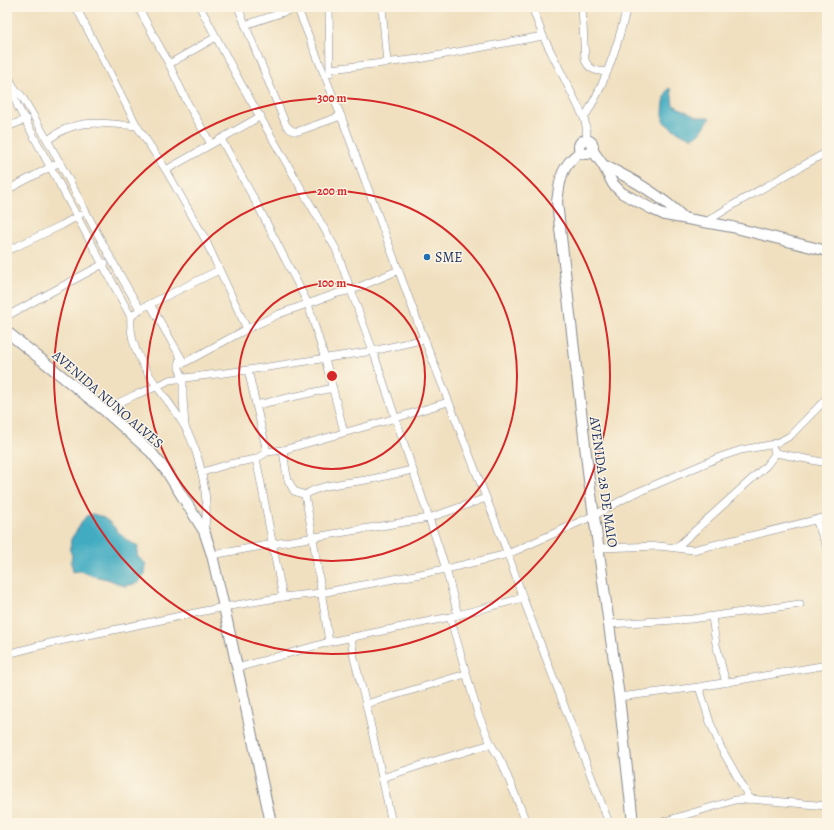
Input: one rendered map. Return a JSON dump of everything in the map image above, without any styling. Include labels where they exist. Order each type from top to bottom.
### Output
[{"type":"street","points":[[76,7],[137,126],[166,170],[204,237],[247,329]]},
{"type":"street","points":[[138,7],[169,64],[188,104],[211,144]]},
{"type":"street","points":[[200,7],[336,249],[352,290],[396,418],[412,470],[430,518],[446,569],[458,615]]},
{"type":"street","points":[[238,7],[286,125],[289,129],[299,131],[341,116]]},
{"type":"street","points":[[245,25],[298,7],[330,87],[448,402],[508,554],[523,598],[609,823]]},
{"type":"street","points":[[329,7],[330,87]]},
{"type":"street","points":[[382,7],[387,63]]},
{"type":"street","points":[[532,7],[543,36],[584,118],[587,140]]},
{"type":"street","points":[[582,7],[585,60],[588,66],[593,70],[607,72]]},
{"type":"street","points":[[584,118],[591,108],[607,72],[617,44],[627,7]]},
{"type":"street","points":[[330,69],[420,59],[543,36]]},
{"type":"street","points":[[169,64],[216,37]]},
{"type":"street","points":[[7,73],[15,90],[21,95],[48,140],[111,260],[140,309]]},
{"type":"street","points":[[15,90],[14,96],[18,107],[131,317],[131,336],[137,352],[156,387],[185,426],[203,472],[206,515],[204,531]]},
{"type":"street","points":[[7,127],[33,116]]},
{"type":"street","points":[[166,170],[260,116]]},
{"type":"street","points":[[48,140],[67,128],[81,123],[137,126]]},
{"type":"street","points":[[221,139],[258,206],[308,304],[325,359],[344,432]]},
{"type":"street","points":[[587,140],[593,144],[593,151],[603,165],[613,184],[622,193],[652,209],[665,215],[732,227],[827,251]]},
{"type":"street","points":[[587,140],[581,142],[579,145],[580,152],[588,155],[593,151]]},
{"type":"street","name":"AVENIDA 28 DE MAIO","points":[[580,152],[573,157],[562,172],[557,202],[590,492],[595,515],[610,624],[633,823]]},
{"type":"street","points":[[706,222],[827,152]]},
{"type":"street","points":[[7,190],[60,162]]},
{"type":"street","points":[[603,165],[636,182],[660,197],[684,218]]},
{"type":"street","points":[[7,251],[86,212]]},
{"type":"street","points":[[7,316],[111,260]]},
{"type":"street","points":[[131,317],[140,309],[219,270]]},
{"type":"street","points":[[185,426],[183,398],[184,378],[179,368],[179,361],[184,362],[279,314],[338,293],[352,290],[399,270]]},
{"type":"street","points":[[150,304],[184,362]]},
{"type":"street","name":"AVENIDA NUNO ALVES","points":[[7,332],[104,410],[151,452],[167,472],[204,531],[212,555],[224,607],[271,823]]},
{"type":"street","points":[[104,410],[169,380],[373,352],[424,339]]},
{"type":"street","points":[[248,370],[267,452]]},
{"type":"street","points":[[256,405],[333,388]]},
{"type":"street","points":[[7,654],[50,643],[224,607],[283,597],[321,593],[446,569],[508,554],[595,515],[631,495],[720,457],[741,450],[770,445],[781,441],[790,436],[827,398]]},
{"type":"street","points":[[203,472],[229,464],[256,459],[267,452],[283,450],[448,402]]},
{"type":"street","points":[[770,445],[776,453],[827,463]]},
{"type":"street","points":[[283,450],[286,471],[294,491],[305,495]]},
{"type":"street","points":[[678,547],[766,466],[776,453]]},
{"type":"street","points":[[256,459],[283,597]]},
{"type":"street","points":[[305,495],[309,492],[330,486],[412,470]]},
{"type":"street","points":[[305,495],[329,642]]},
{"type":"street","points":[[212,555],[430,518],[486,498]]},
{"type":"street","points":[[599,548],[643,546],[678,547],[693,550],[827,517]]},
{"type":"street","points":[[816,520],[827,547]]},
{"type":"street","points":[[237,668],[329,642],[450,617],[523,598]]},
{"type":"street","points":[[610,624],[712,617],[800,604]]},
{"type":"street","points":[[450,617],[478,714],[491,744],[502,763],[526,823]]},
{"type":"street","points":[[712,617],[716,644],[726,683]]},
{"type":"street","points":[[351,638],[354,658],[366,704],[392,823]]},
{"type":"street","points":[[619,697],[726,683],[827,666]]},
{"type":"street","points":[[366,704],[466,674]]},
{"type":"street","points":[[699,687],[710,722],[721,748],[750,799]]},
{"type":"street","points":[[382,778],[491,744]]},
{"type":"street","points":[[659,823],[734,800],[750,799],[827,806]]},
{"type":"water","points":[[669,88],[671,89],[673,105],[698,117],[710,118],[698,135],[690,137],[685,135],[663,121],[664,100]]},
{"type":"water","points":[[92,514],[104,518],[112,524],[128,541],[138,546],[137,556],[146,564],[145,575],[138,583],[125,586],[80,571],[73,572],[70,550],[71,539],[86,516]]},
{"type":"place","name":"SME","points":[[427,257]]}]
